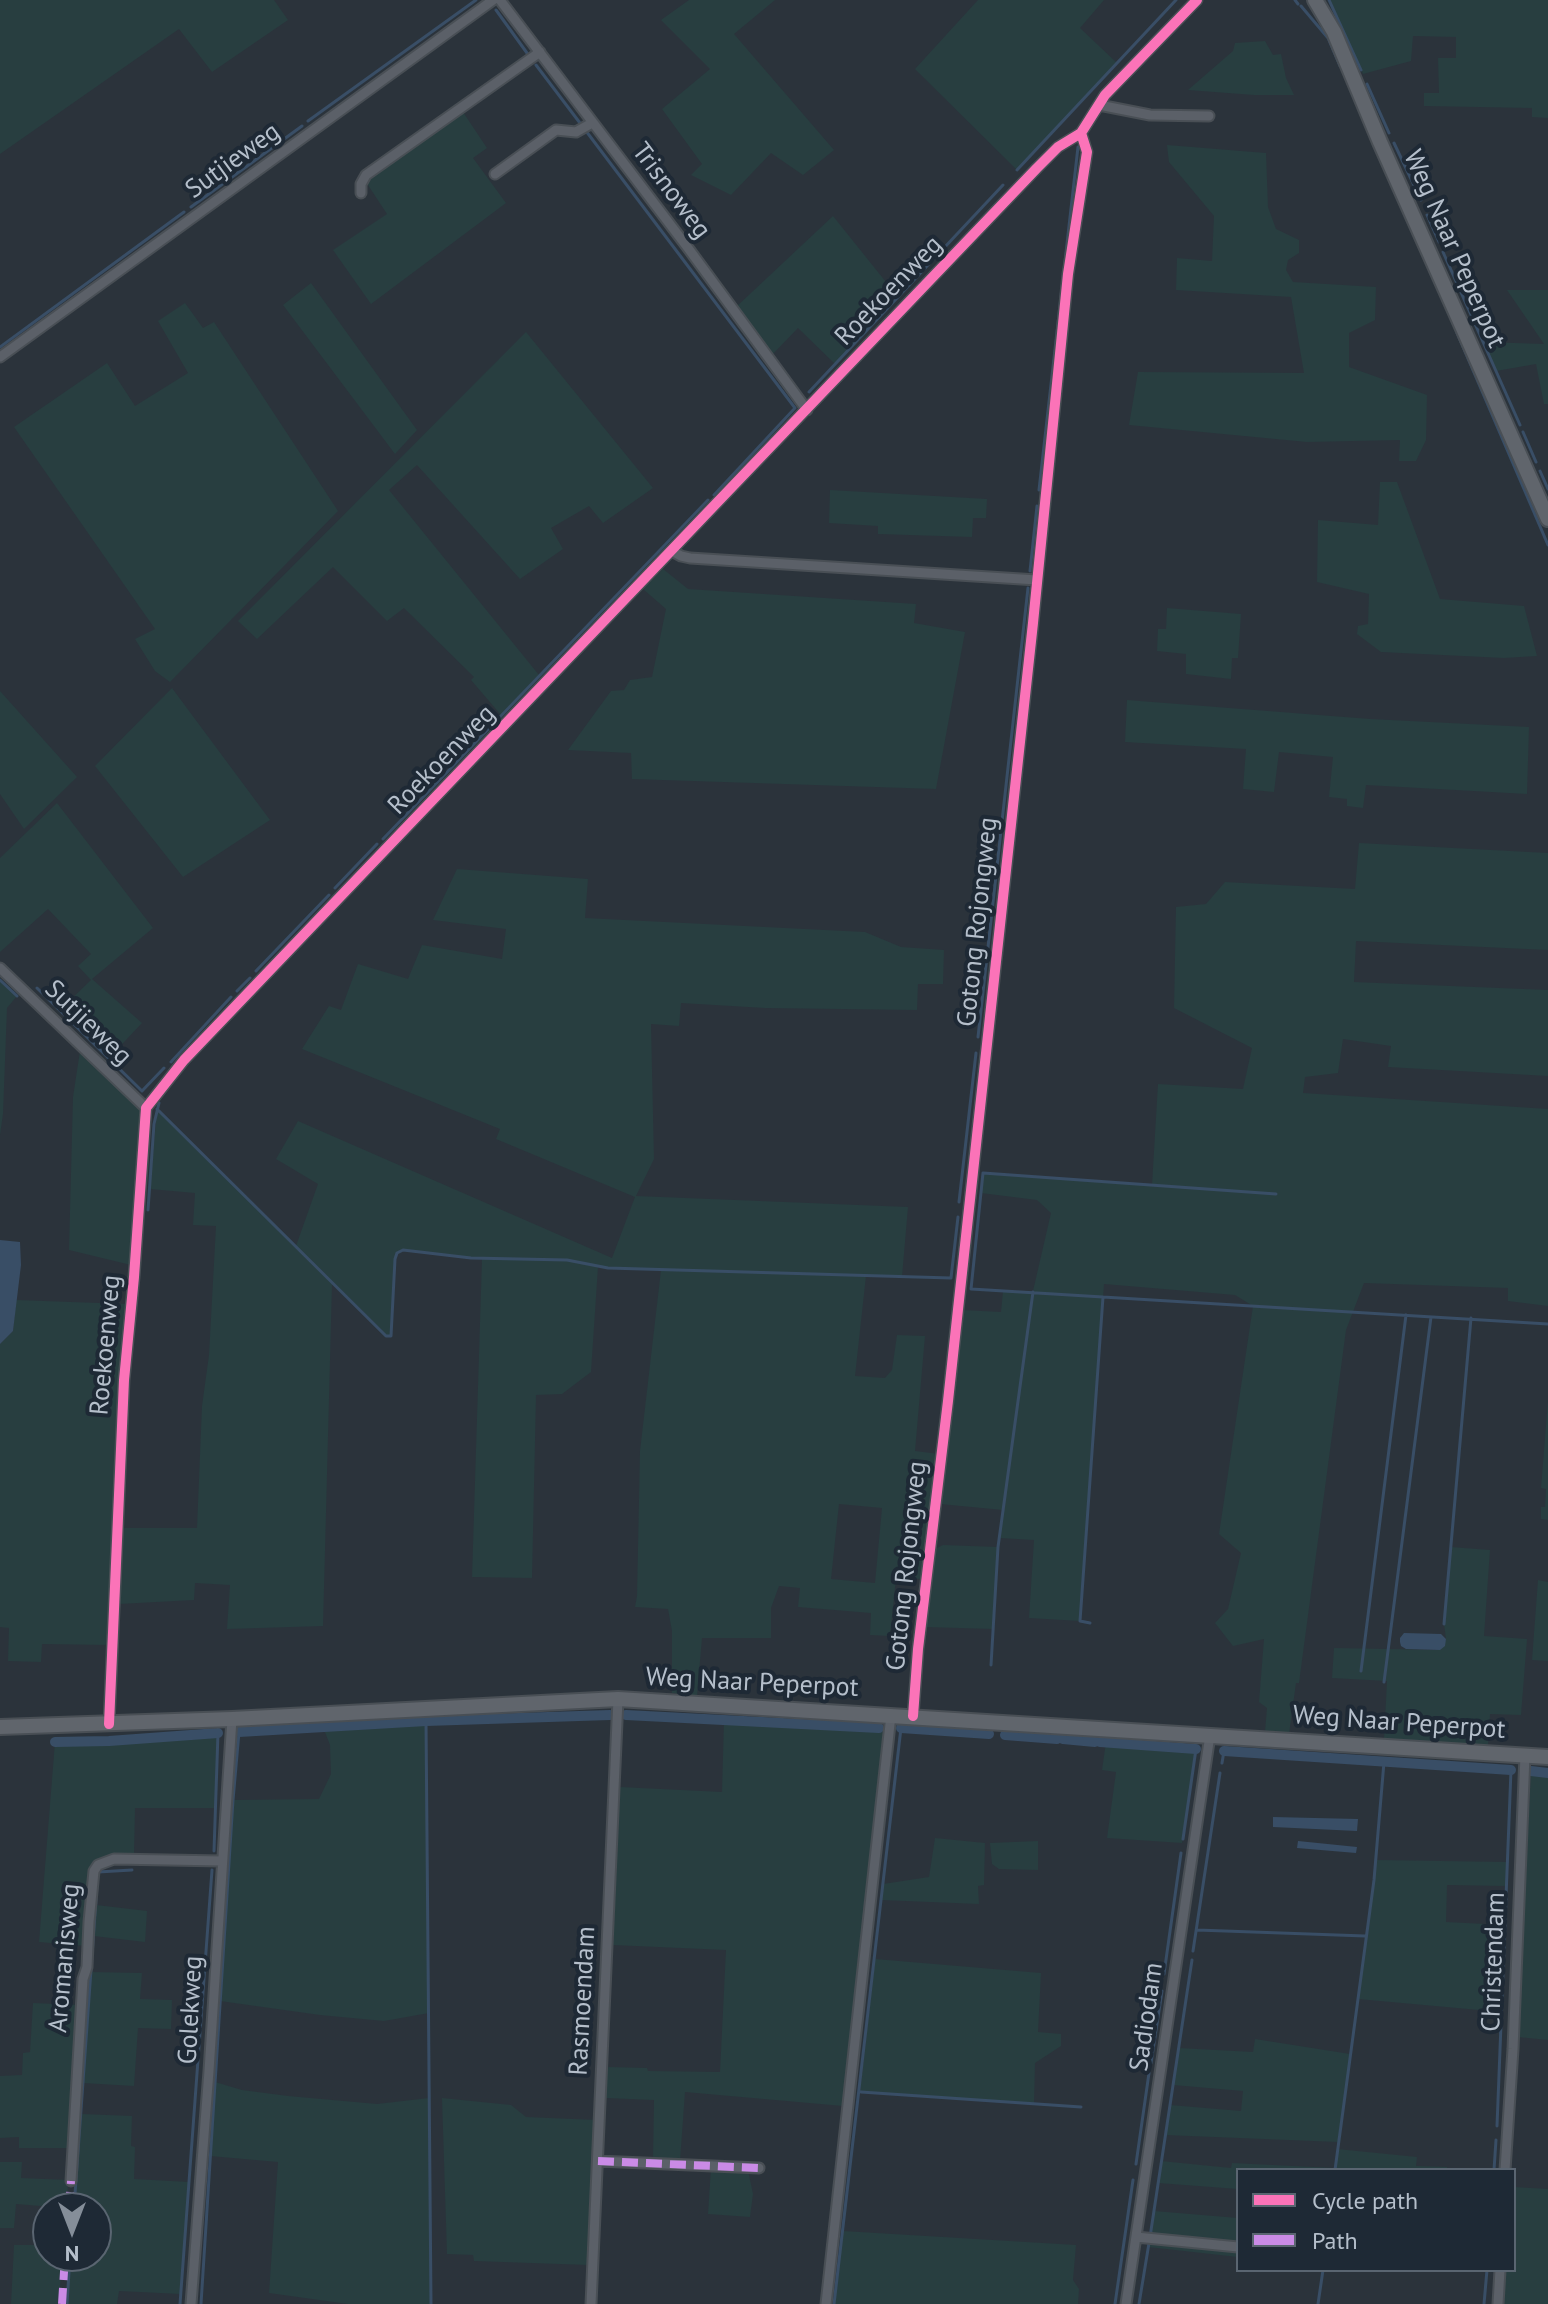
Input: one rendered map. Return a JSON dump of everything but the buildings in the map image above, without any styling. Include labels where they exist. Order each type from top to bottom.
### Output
[{"type":"street","name":"Sutjieweg","points":[[0,357],[493,0]]},
{"type":"street","name":"Trisnoweg","points":[[500,0],[807,410]]},
{"type":"street","name":"Roekoenweg","points":[[109,1724],[124,1380],[146,1108],[184,1060],[1037,168],[1058,147],[1081,133],[1105,95],[1197,0]]},
{"type":"street","name":"Weg Naar Peperpot","points":[[1315,0],[1334,32],[1548,519]]},
{"type":"street","points":[[361,193],[361,184],[366,175],[540,52]]},
{"type":"street","points":[[1099,105],[1150,115],[1209,116]]},
{"type":"street","points":[[495,174],[556,130],[576,132],[592,123]]},
{"type":"street","name":"Gotong Rojongweg","points":[[913,1716],[1068,274],[1087,152],[1081,133]]},
{"type":"street","points":[[672,551],[690,558],[1037,580]]},
{"type":"street","name":"Sutjieweg","points":[[0,968],[146,1108]]},
{"type":"street","name":"Weg Naar Peperpot","points":[[0,1727],[232,1719],[618,1699],[1548,1757]]},
{"type":"street","name":"Rasmoendam","points":[[591,2304],[618,1699]]},
{"type":"street","points":[[826,2304],[891,1715]]},
{"type":"street","name":"Golekweg","points":[[191,2304],[232,1719]]},
{"type":"street","name":"Sadiodam","points":[[1126,2304],[1210,1735]]},
{"type":"street","name":"Christendam","points":[[1505,2168],[1525,1755]]},
{"type":"street","name":"Aromanisweg","points":[[71,2181],[83,1979],[87,1967],[94,1871],[98,1865],[114,1859],[222,1861]]},
{"type":"street","points":[[598,2161],[759,2168]]},
{"type":"street","points":[[1136,2237],[1236,2247]]},
{"type":"street","points":[[1498,2304],[1500,2272]]},
{"type":"green space","points":[[0,0],[274,0],[288,20],[212,72],[179,29],[0,154]]},
{"type":"green space","points":[[689,0],[775,0],[734,34],[834,150],[803,175],[771,153],[731,195],[691,175],[702,164],[662,109],[710,69],[661,20]]},
{"type":"green space","points":[[978,0],[1104,0],[1080,28],[1117,63],[1017,170],[915,69]]},
{"type":"green space","points":[[1329,0],[1548,0],[1548,118],[1532,117],[1532,108],[1424,106],[1424,93],[1439,93],[1438,58],[1456,58],[1456,37],[1413,36],[1411,61],[1363,74]]},
{"type":"green space","points":[[1265,41],[1273,55],[1281,54],[1286,78],[1294,95],[1188,90],[1233,51],[1235,43]]},
{"type":"green space","points":[[463,112],[487,148],[473,158],[506,203],[371,304],[333,250],[387,214],[366,182]]},
{"type":"green space","points":[[1167,145],[1266,153],[1268,207],[1276,229],[1299,240],[1299,253],[1288,260],[1286,270],[1293,282],[1376,287],[1375,320],[1349,333],[1349,367],[1427,395],[1426,440],[1416,461],[1399,461],[1400,440],[1307,442],[1129,425],[1138,372],[1304,373],[1291,297],[1176,290],[1177,258],[1212,261],[1214,216],[1169,162]]},
{"type":"green space","points":[[833,216],[898,297],[835,364],[798,328],[771,356],[735,308]]},
{"type":"green space","points":[[311,283],[417,430],[395,454],[283,305]]},
{"type":"green space","points":[[1507,290],[1548,290],[1548,404],[1544,404],[1536,364],[1496,371],[1483,342],[1544,344]]},
{"type":"green space","points":[[185,303],[203,328],[214,322],[338,511],[170,682],[155,671],[135,639],[155,629],[14,427],[107,363],[135,406],[188,373],[158,321]]},
{"type":"green space","points":[[526,332],[653,488],[603,523],[589,506],[551,528],[563,549],[520,579],[417,465],[389,490],[539,675],[501,715],[471,680],[474,677],[404,608],[387,621],[333,567],[257,639],[238,621]]},
{"type":"green space","points":[[1380,482],[1397,482],[1440,599],[1524,606],[1537,656],[1504,658],[1381,652],[1357,634],[1358,626],[1368,624],[1369,594],[1317,582],[1318,520],[1378,525]]},
{"type":"green space","points":[[830,490],[987,499],[986,518],[973,518],[972,537],[878,534],[878,526],[829,523]]},
{"type":"green space","points":[[663,569],[688,589],[916,604],[914,623],[965,632],[936,789],[632,779],[631,753],[568,750],[611,691],[624,690],[630,680],[652,677],[666,609],[643,589]]},
{"type":"green space","points":[[1167,608],[1241,614],[1238,658],[1232,658],[1231,679],[1186,674],[1186,654],[1157,651],[1158,629],[1166,629]]},
{"type":"green space","points":[[172,688],[270,820],[183,877],[95,766]]},
{"type":"green space","points":[[0,691],[77,777],[24,829],[0,794]]},
{"type":"green space","points":[[1127,700],[1370,719],[1529,727],[1527,794],[1366,785],[1363,808],[1347,806],[1347,799],[1329,797],[1333,757],[1279,752],[1274,792],[1243,789],[1246,749],[1125,742]]},
{"type":"green space","points":[[57,803],[153,928],[92,979],[142,1023],[109,1058],[60,1010],[91,980],[78,966],[91,954],[48,909],[0,952],[0,858]]},
{"type":"green space","points":[[1359,843],[1548,853],[1548,950],[1356,941],[1354,982],[1548,990],[1548,1076],[1388,1067],[1391,1046],[1343,1039],[1338,1073],[1305,1077],[1303,1093],[1548,1109],[1548,1306],[1508,1301],[1508,1288],[1364,1283],[1346,1330],[1299,1683],[1296,1683],[1289,1734],[1265,1732],[1267,1708],[1259,1702],[1264,1639],[1233,1646],[1215,1623],[1228,1609],[1241,1553],[1219,1534],[1253,1306],[1235,1295],[1104,1284],[1080,1621],[1029,1618],[1034,1540],[1000,1538],[1003,1510],[940,1504],[962,1310],[1001,1312],[1003,1291],[1033,1291],[1051,1213],[1037,1200],[981,1193],[983,1173],[1152,1185],[1158,1084],[1243,1089],[1252,1048],[1174,1008],[1176,907],[1206,904],[1225,882],[1355,889]]},
{"type":"green space","points":[[457,869],[588,879],[585,918],[865,932],[901,947],[944,950],[943,984],[918,984],[917,1010],[765,1008],[681,1003],[679,1026],[651,1024],[654,1159],[636,1196],[908,1207],[902,1277],[866,1276],[855,1376],[885,1378],[892,1370],[897,1335],[925,1336],[915,1451],[939,1454],[923,1579],[896,1578],[890,1636],[870,1635],[871,1613],[798,1607],[800,1588],[779,1586],[771,1608],[771,1638],[702,1638],[697,1696],[672,1693],[672,1631],[668,1609],[635,1607],[640,1451],[661,1270],[598,1267],[591,1372],[562,1394],[536,1395],[532,1578],[472,1577],[482,1259],[403,1250],[397,1253],[395,1259],[391,1336],[386,1336],[332,1284],[323,1626],[227,1629],[230,1585],[195,1583],[194,1600],[119,1604],[122,1528],[197,1528],[202,1406],[209,1355],[216,1226],[193,1225],[195,1193],[150,1189],[157,1109],[296,1246],[318,1184],[276,1159],[298,1121],[612,1258],[635,1197],[496,1139],[500,1129],[302,1049],[329,1006],[341,1010],[358,964],[408,979],[422,945],[502,959],[506,929],[433,920]],"holes":[[[839,1504],[882,1508],[875,1583],[831,1579]]]},
{"type":"green space","points":[[0,980],[17,996],[7,1008],[0,1135]]},
{"type":"green space","points":[[80,1051],[142,1109],[131,1265],[69,1250],[73,1097]]},
{"type":"green space","points":[[16,1300],[127,1304],[120,1383],[109,1645],[42,1644],[41,1662],[8,1661],[9,1628],[0,1627],[0,1344],[13,1331]]},
{"type":"green space","points":[[1548,1400],[1548,1520],[1541,1519],[1546,1489],[1541,1488]]},
{"type":"green space","points":[[943,1545],[998,1547],[994,1629],[925,1627],[935,1549]]},
{"type":"green space","points":[[1451,1547],[1490,1550],[1484,1636],[1527,1639],[1521,1715],[1490,1714],[1488,1746],[1384,1740],[1387,1681],[1332,1678],[1334,1648],[1440,1650],[1446,1639],[1444,1624]]},
{"type":"green space","points":[[1538,1580],[1548,1582],[1548,1661],[1532,1660]]},
{"type":"green space","points":[[724,1720],[885,1728],[843,2106],[685,2092],[680,2161],[653,2160],[654,2100],[606,2098],[607,2067],[720,2072],[726,1950],[613,1945],[620,1787],[722,1792]]},
{"type":"green space","points":[[426,1721],[429,2013],[384,2021],[220,2001],[233,1800],[319,1799],[331,1774],[330,1745],[323,1727]]},
{"type":"green space","points":[[218,1733],[216,1808],[135,1808],[134,1854],[115,1855],[96,1864],[86,1946],[39,1942],[55,1742]]},
{"type":"green space","points":[[1106,1742],[1195,1750],[1182,1843],[1107,1838],[1116,1772],[1102,1770]]},
{"type":"green space","points":[[1531,1771],[1548,1773],[1548,2040],[1518,2037]]},
{"type":"green space","points":[[935,1838],[985,1843],[984,1885],[978,1886],[979,1904],[881,1900],[883,1884],[929,1877]]},
{"type":"green space","points":[[1038,1841],[1038,1870],[999,1869],[992,1864],[990,1843]]},
{"type":"green space","points":[[1376,1860],[1508,1862],[1507,1886],[1447,1885],[1446,1922],[1505,1925],[1501,2012],[1358,1999]]},
{"type":"green space","points":[[96,1905],[147,1911],[145,1942],[94,1936]]},
{"type":"green space","points":[[875,1959],[1041,1973],[1038,2032],[1061,2034],[1061,2046],[1035,2063],[1034,2104],[860,2092]]},
{"type":"green space","points":[[91,1972],[142,1973],[140,1999],[172,2000],[171,2029],[138,2028],[134,2086],[83,2083]]},
{"type":"green space","points":[[33,2003],[79,2005],[71,2148],[19,2148],[19,2137],[0,2138],[0,2076],[22,2075],[23,2053],[30,2052]]},
{"type":"green space","points":[[1255,2039],[1350,2054],[1338,2142],[1165,2135],[1170,2105],[1241,2111],[1243,2091],[1173,2085],[1179,2048],[1253,2052]]},
{"type":"green space","points":[[215,2082],[242,2090],[377,2104],[429,2098],[431,2304],[348,2304],[269,2293],[278,2162],[210,2156]]},
{"type":"green space","points":[[442,2098],[511,2105],[526,2117],[596,2120],[589,2265],[474,2261],[473,2255],[447,2254]]},
{"type":"green space","points":[[81,2114],[132,2116],[134,2179],[189,2182],[181,2294],[119,2291],[117,2304],[67,2304],[69,2272],[112,2272],[112,2192],[75,2192]]},
{"type":"green space","points":[[1337,2149],[1417,2157],[1416,2166],[1447,2167],[1447,2168],[1334,2168]]},
{"type":"green space","points":[[1161,2161],[1231,2168],[1232,2163],[1334,2168],[1236,2168],[1236,2189],[1158,2183]]},
{"type":"green space","points":[[0,2162],[22,2162],[21,2178],[68,2180],[68,2192],[32,2192],[32,2205],[16,2204],[14,2228],[0,2228]]},
{"type":"green space","points":[[711,2168],[748,2170],[753,2194],[750,2217],[708,2214]]},
{"type":"green space","points":[[1516,2187],[1548,2189],[1548,2304],[1502,2304],[1504,2272],[1516,2272]]},
{"type":"green space","points":[[1154,2211],[1236,2218],[1236,2257],[1148,2247]]},
{"type":"green space","points":[[843,2231],[1076,2245],[1073,2280],[1079,2289],[1078,2304],[834,2304]]},
{"type":"green space","points":[[14,2245],[32,2245],[32,2272],[61,2272],[59,2304],[11,2304]]},
{"type":"water","points":[[0,1240],[20,1242],[21,1265],[13,1331],[0,1344]]},
{"type":"water","points":[[1404,1633],[1441,1634],[1446,1639],[1445,1646],[1440,1650],[1406,1649],[1400,1642]]},
{"type":"water","points":[[1273,1817],[1358,1819],[1357,1831],[1273,1827]]},
{"type":"water","points":[[1298,1841],[1357,1847],[1356,1853],[1297,1848]]},
{"type":"waterway","points":[[308,121],[476,0]]},
{"type":"waterway","points":[[1017,170],[1176,0]]},
{"type":"waterway","points":[[1295,0],[1298,4]]},
{"type":"waterway","points":[[1329,0],[1361,70]]},
{"type":"waterway","points":[[1301,6],[1328,38],[1340,66]]},
{"type":"waterway","points":[[496,10],[527,53]]},
{"type":"waterway","points":[[536,65],[583,127]]},
{"type":"waterway","points":[[1367,84],[1389,133]]},
{"type":"waterway","points":[[191,207],[302,126]]},
{"type":"waterway","points":[[586,131],[795,408],[714,495]]},
{"type":"waterway","points":[[1394,143],[1421,200]]},
{"type":"waterway","points":[[1039,490],[1078,147]]},
{"type":"waterway","points":[[809,392],[1003,185]]},
{"type":"waterway","points":[[0,347],[184,212]]},
{"type":"waterway","points":[[1427,215],[1439,242]]},
{"type":"waterway","points":[[1443,252],[1520,425]]},
{"type":"waterway","points":[[1457,333],[1548,545]]},
{"type":"waterway","points":[[1523,432],[1536,462]]},
{"type":"waterway","points":[[1540,471],[1548,489]]},
{"type":"waterway","points":[[383,839],[708,500]]},
{"type":"waterway","points":[[1030,571],[1037,506]]},
{"type":"waterway","points":[[978,1037],[1028,588]]},
{"type":"waterway","points":[[335,888],[377,844]]},
{"type":"waterway","points":[[256,971],[329,895]]},
{"type":"waterway","points":[[237,991],[250,978]]},
{"type":"waterway","points":[[0,980],[17,996]]},
{"type":"waterway","points":[[37,988],[142,1091],[164,1068]]},
{"type":"waterway","points":[[171,1062],[231,997]]},
{"type":"waterway","points":[[959,1202],[976,1053]]},
{"type":"waterway","points":[[148,1210],[154,1124],[159,1103]]},
{"type":"waterway","points":[[157,1109],[386,1336],[391,1336],[395,1259],[397,1253],[403,1250],[471,1258],[567,1260],[608,1268],[951,1278],[958,1217]]},
{"type":"waterway","points":[[1276,1194],[983,1173],[971,1289],[1548,1324]]},
{"type":"waterway","points":[[991,1665],[998,1547],[1033,1292]]},
{"type":"waterway","points":[[1090,1623],[1080,1621],[1103,1297]]},
{"type":"waterway","points":[[1361,1671],[1406,1315]]},
{"type":"waterway","points":[[1384,1682],[1431,1317]]},
{"type":"waterway","points":[[1444,1624],[1471,1318]]},
{"type":"waterway","points":[[239,1732],[426,1721],[610,1715]]},
{"type":"waterway","points":[[626,1715],[879,1728]]},
{"type":"waterway","points":[[426,1721],[431,2304]]},
{"type":"waterway","points":[[834,2304],[901,1728]]},
{"type":"waterway","points":[[901,1728],[989,1734]]},
{"type":"waterway","points":[[201,2304],[239,1732]]},
{"type":"waterway","points":[[214,1851],[218,1733]]},
{"type":"waterway","points":[[55,1742],[218,1733]]},
{"type":"waterway","points":[[1005,1735],[1057,1739]]},
{"type":"waterway","points":[[1063,1739],[1095,1742]]},
{"type":"waterway","points":[[1100,1742],[1196,1749]]},
{"type":"waterway","points":[[1183,1839],[1196,1749]]},
{"type":"waterway","points":[[1222,1763],[1224,1751]]},
{"type":"waterway","points":[[1224,1751],[1511,1770]]},
{"type":"waterway","points":[[1335,2168],[1374,1880],[1384,1762]]},
{"type":"waterway","points":[[1497,2126],[1511,1770]]},
{"type":"waterway","points":[[1531,1771],[1548,1773]]},
{"type":"waterway","points":[[1193,1951],[1220,1773]]},
{"type":"waterway","points":[[1164,1974],[1181,1853]]},
{"type":"waterway","points":[[75,2192],[98,1872],[132,1870]]},
{"type":"waterway","points":[[180,2304],[212,1870]]},
{"type":"waterway","points":[[1197,1930],[1365,1936]]},
{"type":"waterway","points":[[1150,2237],[1192,1960]]},
{"type":"waterway","points":[[1151,2063],[1162,1991]]},
{"type":"waterway","points":[[1136,2164],[1149,2073]]},
{"type":"waterway","points":[[861,2092],[1081,2107]]},
{"type":"waterway","points":[[1494,2168],[1496,2140]]},
{"type":"waterway","points":[[1115,2304],[1133,2180]]},
{"type":"waterway","points":[[1139,2304],[1149,2243]]},
{"type":"waterway","points":[[67,2304],[69,2272]]},
{"type":"waterway","points":[[1318,2304],[1323,2272]]},
{"type":"waterway","points":[[1484,2304],[1487,2272]]},
{"type":"marked path","points":[[598,2161],[759,2168]]},
{"type":"marked path","points":[[70,2192],[71,2181]]},
{"type":"marked path","points":[[62,2304],[64,2272]]},
{"type":"cycle path","points":[[109,1724],[124,1380],[146,1108],[184,1060],[1037,168],[1058,147],[1081,133],[1105,95],[1197,0]]},
{"type":"cycle path","points":[[913,1716],[1033,623],[1068,274],[1087,152],[1081,133]]}]
